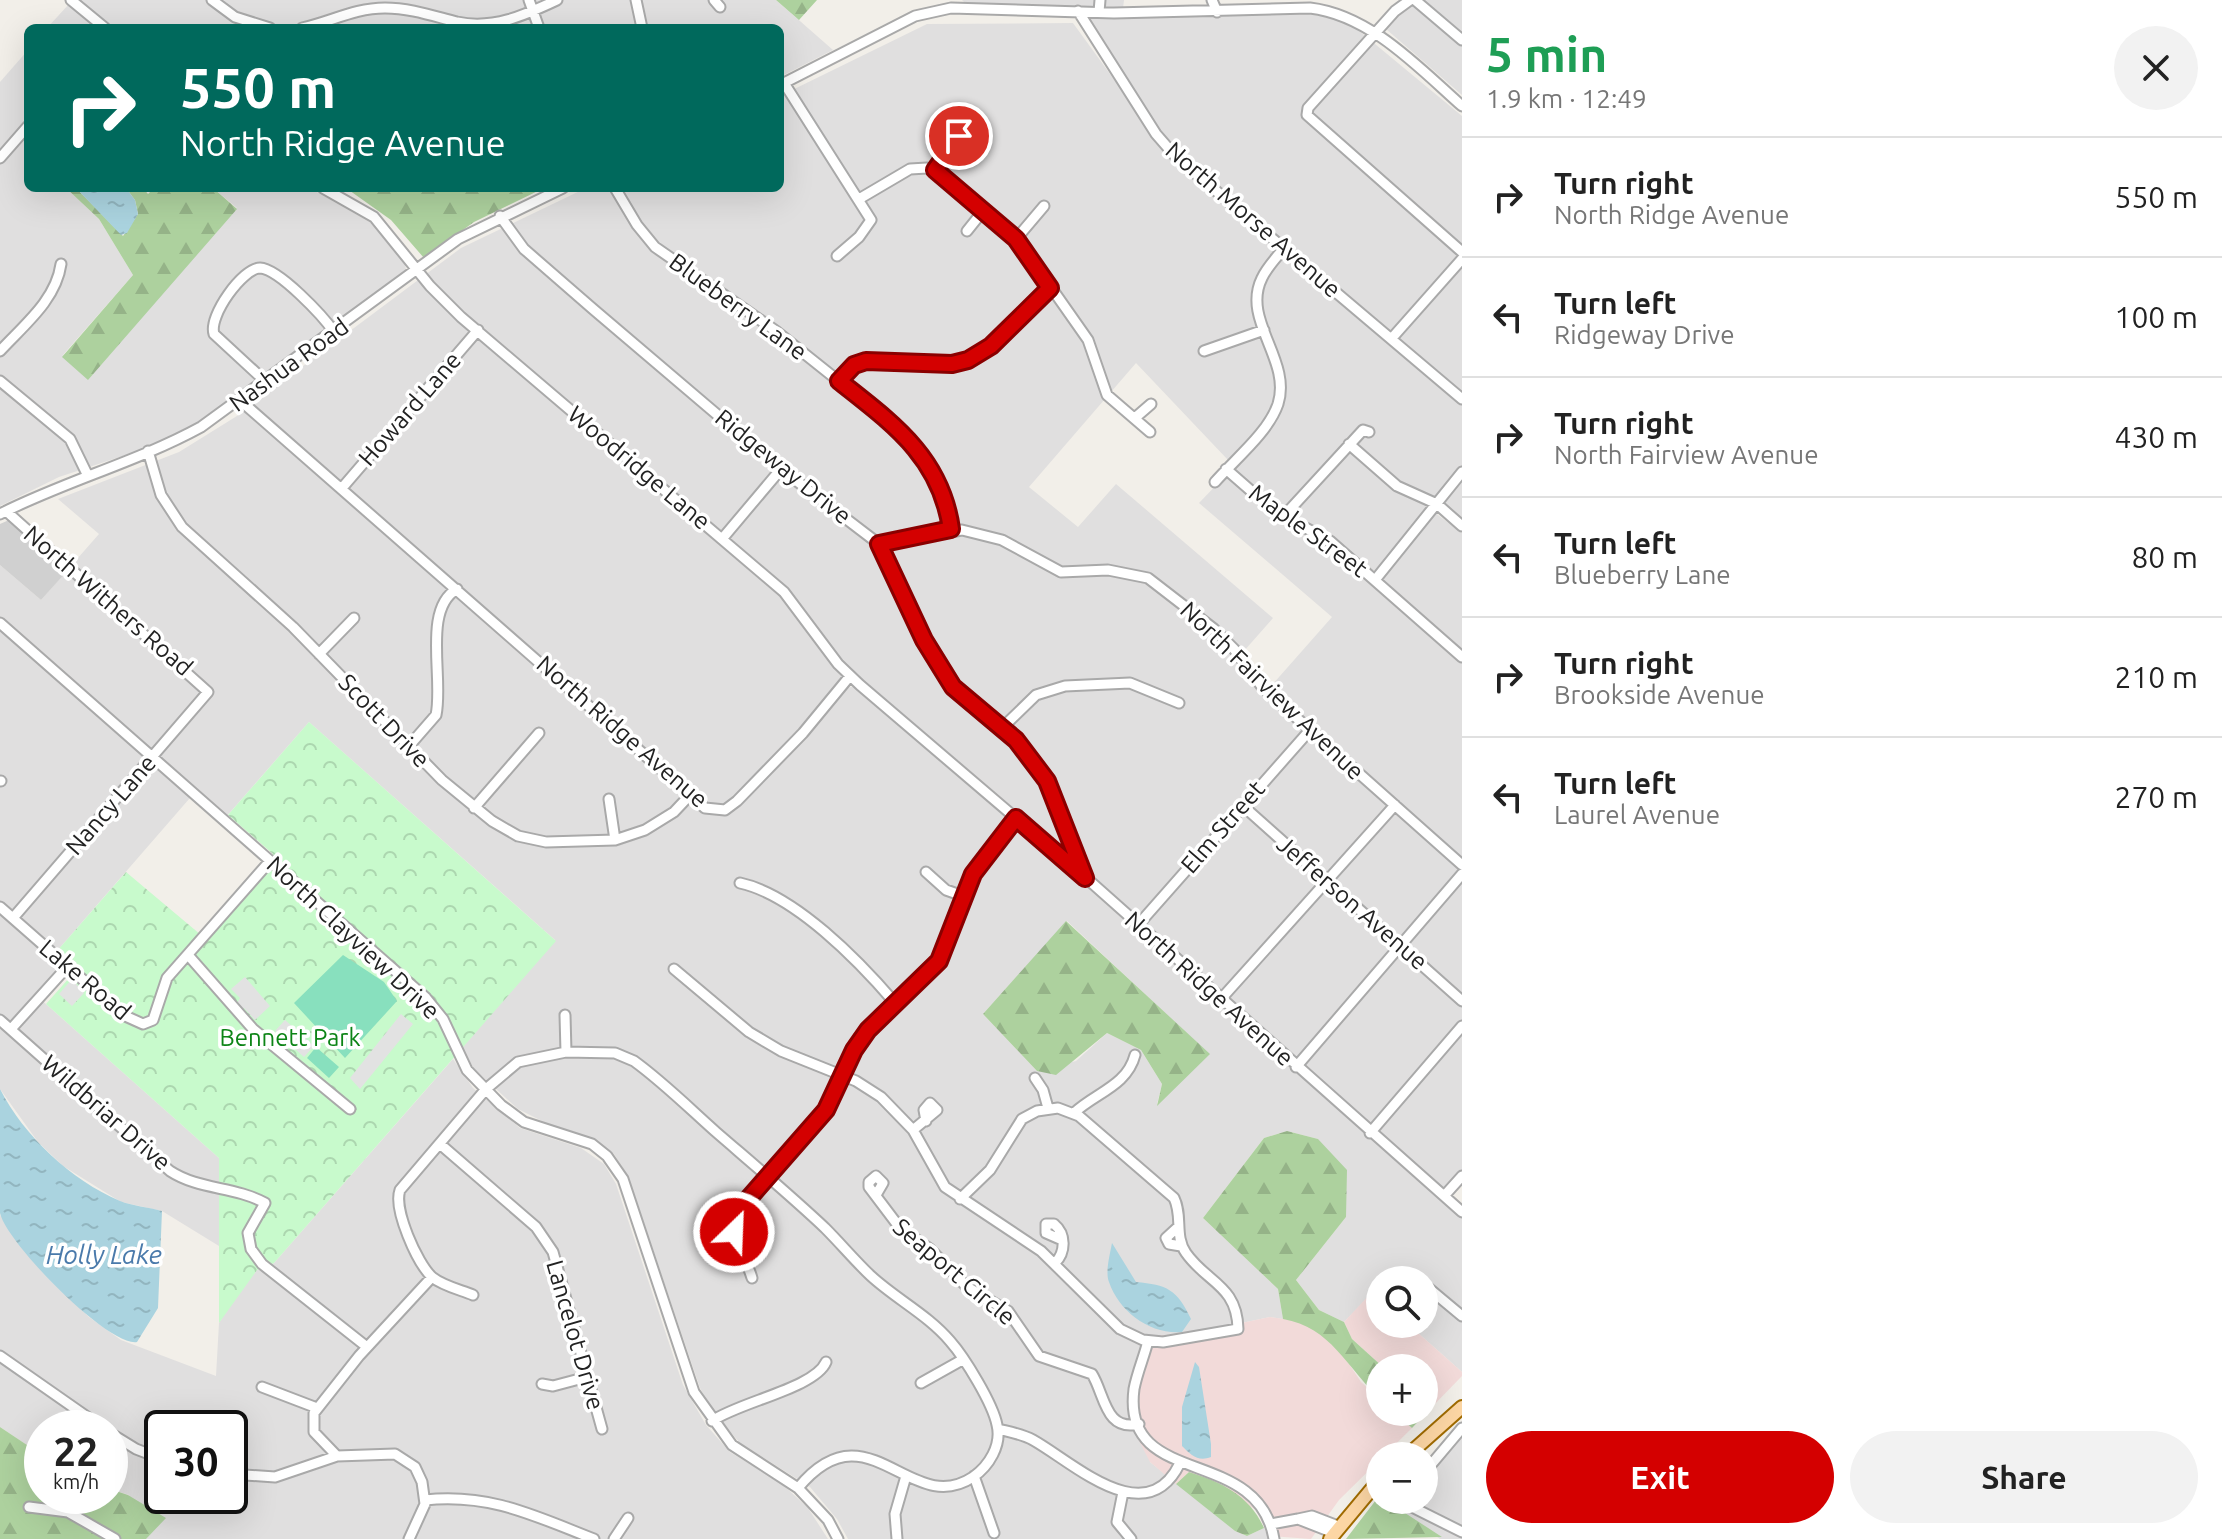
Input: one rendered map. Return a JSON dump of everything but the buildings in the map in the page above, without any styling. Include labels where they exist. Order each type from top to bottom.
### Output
[{"type":"main road","points":[[1423,1442],[1462,1407]]},
{"type":"main road","points":[[1334,1533],[1366,1496]]},
{"type":"street","points":[[71,0],[100,24]]},
{"type":"street","points":[[212,0],[235,17],[257,24]]},
{"type":"street","points":[[420,12],[422,0]]},
{"type":"street","points":[[529,0],[538,24]]},
{"type":"street","points":[[311,24],[355,5],[393,8],[485,24],[533,11],[557,0]]},
{"type":"street","points":[[636,0],[641,24]]},
{"type":"street","points":[[1099,12],[1100,0]]},
{"type":"street","points":[[1212,0],[1217,12]]},
{"type":"street","points":[[1462,40],[1412,0],[1374,33],[1307,113],[1462,252]]},
{"type":"street","points":[[784,83],[915,16],[935,10],[967,7],[1099,12],[1322,9],[1345,16],[1374,33],[1462,106]]},
{"type":"street","name":"North Morse Avenue","points":[[1078,11],[1165,146],[1462,399]]},
{"type":"street","points":[[784,87],[871,220],[859,237],[837,256]]},
{"type":"street","points":[[935,170],[947,150],[970,127]]},
{"type":"street","points":[[0,158],[24,131]]},
{"type":"street","points":[[859,199],[903,171],[918,168],[935,170],[1016,239],[1088,340],[1107,395],[1150,432]]},
{"type":"street","points":[[330,192],[374,217],[417,270]]},
{"type":"street","name":"Nashua Road","points":[[3,513],[87,474],[183,437],[241,401],[458,239],[554,192]]},
{"type":"street","name":"Blueberry Lane","points":[[617,192],[642,233],[655,247],[776,331],[898,427],[920,450],[941,488],[951,529]]},
{"type":"street","points":[[1016,239],[1044,206]]},
{"type":"street","points":[[967,231],[983,211]]},
{"type":"street","name":"Ridgeway Drive","points":[[500,216],[524,249],[781,469],[879,544],[942,670],[966,700],[1028,753],[1047,781],[1085,878]]},
{"type":"street","points":[[1215,482],[1268,422],[1278,403],[1279,370],[1256,304],[1259,285],[1284,248]]},
{"type":"street","points":[[1392,338],[1462,259]]},
{"type":"street","points":[[0,351],[51,295],[59,280],[61,264]]},
{"type":"street","points":[[266,382],[214,334],[212,326],[214,314],[249,271],[261,268],[272,273],[316,309],[334,332]]},
{"type":"street","name":"Woodridge Lane","points":[[417,270],[445,302],[798,607],[850,676]]},
{"type":"street","points":[[839,381],[854,365],[866,361],[952,364],[977,357],[1050,288]]},
{"type":"street","name":"Howard Lane","points":[[342,488],[478,330]]},
{"type":"street","points":[[1204,351],[1264,330]]},
{"type":"street","points":[[0,381],[70,439],[87,474]]},
{"type":"street","name":"North Ridge Avenue","points":[[241,401],[709,810],[730,807],[776,763],[850,676],[1085,878],[1462,1212]]},
{"type":"street","points":[[1136,417],[1151,404]]},
{"type":"street","points":[[1283,517],[1363,430],[1369,432]]},
{"type":"street","points":[[1349,444],[1403,490],[1437,504],[1462,526]]},
{"type":"street","name":"Scott Drive","points":[[148,451],[161,495],[182,527],[319,654],[474,808],[518,836],[546,842],[615,840],[645,830],[674,812],[690,795]]},
{"type":"street","points":[[722,539],[781,469]]},
{"type":"street","name":"Maple Street","points":[[1226,469],[1283,517],[1330,541],[1462,657]]},
{"type":"street","points":[[1375,580],[1462,472]]},
{"type":"street","name":"North Withers Road","points":[[3,513],[208,692]]},
{"type":"street","name":"North Fairview Avenue","points":[[879,544],[951,529],[1002,540],[1061,572],[1121,570],[1148,578],[1214,629],[1234,649],[1259,684],[1462,865]]},
{"type":"street","points":[[409,746],[436,715],[437,615],[444,599],[457,589]]},
{"type":"street","points":[[319,654],[354,618]]},
{"type":"street","name":"North Clayview Drive","points":[[0,623],[426,998],[443,1019],[467,1070],[486,1089],[524,1122],[592,1144],[607,1156],[623,1179],[694,1392],[712,1421],[745,1456],[798,1488],[828,1520],[838,1539]]},
{"type":"street","points":[[1002,728],[1036,695],[1065,686],[1130,683],[1179,703]]},
{"type":"street","name":"Nancy Lane","points":[[13,918],[208,692]]},
{"type":"street","name":"Elm Street","points":[[1138,925],[1310,730]]},
{"type":"street","points":[[474,808],[539,733]]},
{"type":"street","points":[[609,799],[615,840]]},
{"type":"street","name":"Jefferson Avenue","points":[[1242,805],[1462,1001]]},
{"type":"street","points":[[1221,999],[1395,805]]},
{"type":"street","points":[[752,1278],[734,1226],[742,1206],[826,1110],[861,1040],[939,961],[952,934],[963,896],[987,853],[1016,818]]},
{"type":"street","points":[[270,861],[188,955],[253,1029],[350,1109]]},
{"type":"street","points":[[926,872],[946,890],[963,896]]},
{"type":"street","points":[[1296,1067],[1462,874]]},
{"type":"street","points":[[740,883],[757,886],[831,938],[895,1003]]},
{"type":"street","name":"Lake Road","points":[[0,907],[123,1015],[143,1024],[153,1020],[167,978],[188,955]]},
{"type":"street","points":[[11,1029],[68,966]]},
{"type":"street","points":[[674,969],[749,1032],[781,1051],[845,1077],[881,1097],[913,1130],[939,1179],[960,1199],[1055,1263],[1110,1321],[1148,1341],[1180,1341],[1238,1329],[1238,1316],[1228,1294],[1181,1246],[1169,1244],[1166,1238],[1178,1227],[1178,1206],[1171,1195],[1074,1113],[1048,1108],[1029,1114],[1017,1124],[990,1170],[960,1199]]},
{"type":"street","points":[[565,1015],[566,1052]]},
{"type":"street","name":"Wildbriar Drive","points":[[0,1020],[170,1171],[195,1184],[238,1190],[265,1203],[248,1233],[257,1259],[367,1347]]},
{"type":"street","points":[[1370,1133],[1462,1026]]},
{"type":"street","points":[[473,1295],[432,1277],[415,1251],[397,1202],[402,1187],[486,1089],[518,1062],[566,1052],[615,1053],[634,1061],[767,1177],[872,1278],[939,1329],[992,1410],[998,1429],[993,1455],[974,1476],[949,1484],[906,1476],[866,1457],[848,1455],[822,1464],[798,1488]]},
{"type":"street","points":[[1074,1113],[1098,1093],[1124,1079],[1135,1055]]},
{"type":"street","points":[[1035,1078],[1043,1090],[1048,1108]]},
{"type":"street","points":[[913,1130],[926,1121]]},
{"type":"street","name":"Lancelot Drive","points":[[440,1144],[544,1236],[553,1252],[602,1429]]},
{"type":"street","points":[[1444,1196],[1462,1176]]},
{"type":"street","name":"Seaport Circle","points":[[876,1195],[900,1228],[930,1249],[967,1287],[1008,1311],[1039,1356],[1088,1371],[1096,1379],[1108,1413],[1124,1424],[1139,1424]]},
{"type":"street","points":[[1055,1263],[1062,1254],[1062,1240]]},
{"type":"street","points":[[337,1456],[314,1432],[312,1421],[317,1408],[367,1347],[432,1277]]},
{"type":"street","points":[[1438,1296],[1462,1316]]},
{"type":"street","points":[[1148,1341],[1134,1387],[1139,1424],[1153,1446],[1180,1463],[1236,1482],[1262,1508],[1271,1524],[1274,1539]]},
{"type":"street","points":[[0,1356],[77,1410]]},
{"type":"street","points":[[921,1383],[962,1360]]},
{"type":"street","points":[[712,1421],[741,1404],[812,1379],[826,1362]]},
{"type":"street","points":[[542,1384],[553,1386],[587,1377]]},
{"type":"street","points":[[262,1387],[317,1408]]},
{"type":"street","points":[[1438,1456],[1462,1428]]},
{"type":"street","points":[[998,1429],[1033,1440],[1081,1472],[1123,1492],[1154,1491],[1170,1479],[1180,1463]]},
{"type":"street","points":[[248,1475],[275,1477],[337,1456],[386,1453],[402,1457],[420,1475],[425,1500],[409,1539]]},
{"type":"street","points":[[897,1539],[895,1514],[906,1476]]},
{"type":"street","points":[[974,1476],[994,1533]]},
{"type":"street","points":[[1123,1492],[1117,1522],[1131,1539]]},
{"type":"street","points":[[425,1500],[469,1499],[507,1505],[594,1539]]},
{"type":"street","points":[[71,1514],[115,1539]]},
{"type":"street","points":[[1431,1514],[1462,1532]]},
{"type":"street","points":[[1271,1524],[1312,1516],[1334,1533]]},
{"type":"street","points":[[614,1539],[628,1518]]},
{"type":"shaded area","points":[[78,0],[776,0],[833,50],[784,75],[784,24],[108,24]]},
{"type":"shaded area","points":[[962,0],[1124,0],[1123,8],[966,4]]},
{"type":"shaded area","points":[[1423,0],[1462,0],[1462,95],[1386,29],[1402,12]]},
{"type":"shaded area","points":[[69,4],[94,24],[51,24]]},
{"type":"shaded area","points":[[1295,12],[1346,20],[1462,116],[1462,254],[1393,334],[1165,140],[1090,19]]},
{"type":"shaded area","points":[[1073,23],[1176,165],[1255,227],[1462,404],[1462,466],[1376,570],[1371,571],[1374,583],[1434,512],[1462,533],[1462,1173],[1444,1190],[852,673],[728,802],[722,806],[711,806],[251,405],[461,248],[578,192],[784,192],[784,94],[927,24]],"holes":[[[1136,363],[1228,460],[1269,415],[1232,468],[1254,490],[1249,495],[1225,476],[1199,503],[1332,617],[1264,694],[1236,660],[1273,618],[1116,484],[1078,527],[1029,487]]]},
{"type":"shaded area","points":[[24,55],[24,192],[70,192],[99,219],[133,275],[62,356],[237,208],[218,192],[317,192],[373,224],[405,263],[406,271],[196,425],[159,444],[59,477],[0,506],[0,82]]},
{"type":"shaded area","points":[[1462,262],[1462,397],[1398,339]]},
{"type":"shaded area","points":[[245,411],[707,813],[723,814],[846,688],[856,686],[1002,812],[1005,819],[988,847],[992,851],[1017,831],[1024,832],[1462,1217],[1462,1372],[1424,1338],[1438,1338],[1438,1266],[1366,1266],[1366,1299],[1344,1322],[1319,1310],[1296,1280],[1346,1217],[1318,1139],[1287,1131],[1264,1138],[1203,1218],[1278,1289],[1283,1319],[1270,1317],[1194,1333],[1151,1336],[1150,1462],[1235,1531],[1247,1536],[1264,1528],[1269,1539],[848,1539],[837,1519],[810,1487],[740,1443],[713,1412],[700,1388],[628,1176],[614,1154],[596,1140],[546,1123],[518,1109],[474,1069],[462,1048],[555,940],[309,722],[226,817],[196,791],[57,951],[53,958],[60,969],[37,996],[219,1158],[219,1246],[162,1211],[121,1202],[63,1166],[38,1142],[0,1089],[0,565],[41,600],[99,534],[58,499],[179,452]],"holes":[[[1067,921],[1209,1054],[1157,1104],[1162,1084],[1141,1050],[1107,1033],[1076,1061],[1037,1071],[983,1014]]]},
{"type":"shaded area","points":[[1462,475],[1462,523],[1441,502]]},
{"type":"shaded area","points":[[9,520],[67,571],[41,600],[0,565],[0,524]]},
{"type":"shaded area","points":[[245,977],[270,1006],[255,1020],[244,1008],[240,1011],[236,1005],[240,998],[231,989]]},
{"type":"shaded area","points":[[72,979],[84,993],[72,1006],[59,994]]},
{"type":"shaded area","points":[[401,1014],[413,1024],[360,1089],[350,1078]]},
{"type":"shaded area","points":[[285,1020],[314,1046],[304,1057],[275,1031]]},
{"type":"shaded area","points":[[453,1059],[473,1088],[520,1128],[581,1148],[604,1164],[616,1184],[683,1385],[706,1425],[730,1452],[780,1482],[808,1508],[828,1539],[144,1539],[128,1495],[128,1410],[24,1410],[24,1443],[0,1427],[0,1215],[47,1277],[89,1317],[121,1340],[216,1376],[219,1323],[257,1270],[274,1263]]},
{"type":"shaded area","points":[[1366,1298],[1366,1338],[1424,1338],[1462,1372],[1462,1376],[1438,1401],[1438,1354],[1369,1354],[1352,1339],[1344,1322]]},
{"type":"shaded area","points":[[1270,1317],[1305,1322],[1338,1347],[1366,1386],[1366,1426],[1412,1428],[1398,1442],[1366,1442],[1366,1473],[1339,1500],[1311,1539],[1269,1536],[1256,1510],[1189,1472],[1176,1484],[1150,1462],[1137,1437],[1131,1393],[1151,1336],[1194,1333]]},
{"type":"shaded area","points":[[1462,1432],[1462,1539],[1440,1539],[1406,1514],[1438,1514],[1438,1462]]},
{"type":"green space","points":[[776,0],[817,0],[799,20]]},
{"type":"green space","points":[[70,192],[80,192],[123,236],[138,214],[135,200],[129,192],[218,192],[237,209],[88,380],[62,357],[133,275],[99,219]]},
{"type":"green space","points":[[352,192],[536,192],[474,222],[424,258],[391,220]]},
{"type":"green space","name":"Bennett Park","points":[[309,722],[556,941],[274,1263],[257,1270],[219,1323],[219,1158],[46,1004],[78,968],[57,951],[126,872],[201,935],[273,854],[228,815]]},
{"type":"green space","points":[[1066,921],[1210,1054],[1157,1106],[1162,1084],[1141,1050],[1107,1033],[1056,1075],[1037,1071],[983,1014]]},
{"type":"green space","points":[[343,955],[384,982],[397,1001],[345,1058],[294,1003]]},
{"type":"green space","points":[[316,1047],[339,1067],[329,1078],[307,1058]]},
{"type":"green space","points":[[1287,1131],[1318,1139],[1347,1170],[1346,1217],[1296,1280],[1319,1310],[1344,1322],[1352,1339],[1369,1354],[1366,1354],[1366,1385],[1326,1340],[1300,1323],[1283,1319],[1278,1289],[1203,1218],[1264,1138]]},
{"type":"green space","points":[[0,1427],[24,1443],[24,1514],[128,1514],[128,1495],[144,1505],[144,1514],[159,1514],[166,1518],[146,1539],[0,1539]]},
{"type":"green space","points":[[1189,1472],[1213,1480],[1234,1492],[1251,1507],[1264,1528],[1247,1536],[1235,1531],[1176,1484]]},
{"type":"green space","points":[[1366,1513],[1407,1514],[1442,1537],[1346,1539]]},
{"type":"water","points":[[80,192],[129,192],[135,200],[138,214],[127,233],[121,235]]},
{"type":"water","name":"Holly Lake","points":[[0,1089],[36,1140],[67,1169],[120,1201],[162,1211],[158,1308],[137,1342],[123,1339],[82,1311],[38,1268],[6,1227],[0,1213]]},
{"type":"water","points":[[1112,1243],[1136,1282],[1163,1287],[1181,1301],[1191,1319],[1182,1332],[1159,1330],[1148,1325],[1120,1303],[1108,1278]]},
{"type":"water","points":[[1195,1362],[1199,1367],[1211,1444],[1211,1457],[1202,1459],[1182,1446],[1182,1407]]},
{"type":"route","points":[[734,1232],[736,1217],[742,1206],[826,1110],[845,1077],[854,1050],[868,1030],[915,988],[939,961],[973,874],[1016,818],[1085,878],[1047,781],[1016,740],[953,687],[924,640],[879,544],[951,529],[937,478],[910,438],[839,381],[854,365],[866,361],[952,364],[977,357],[1050,288],[1016,239],[935,170],[959,136]]}]
